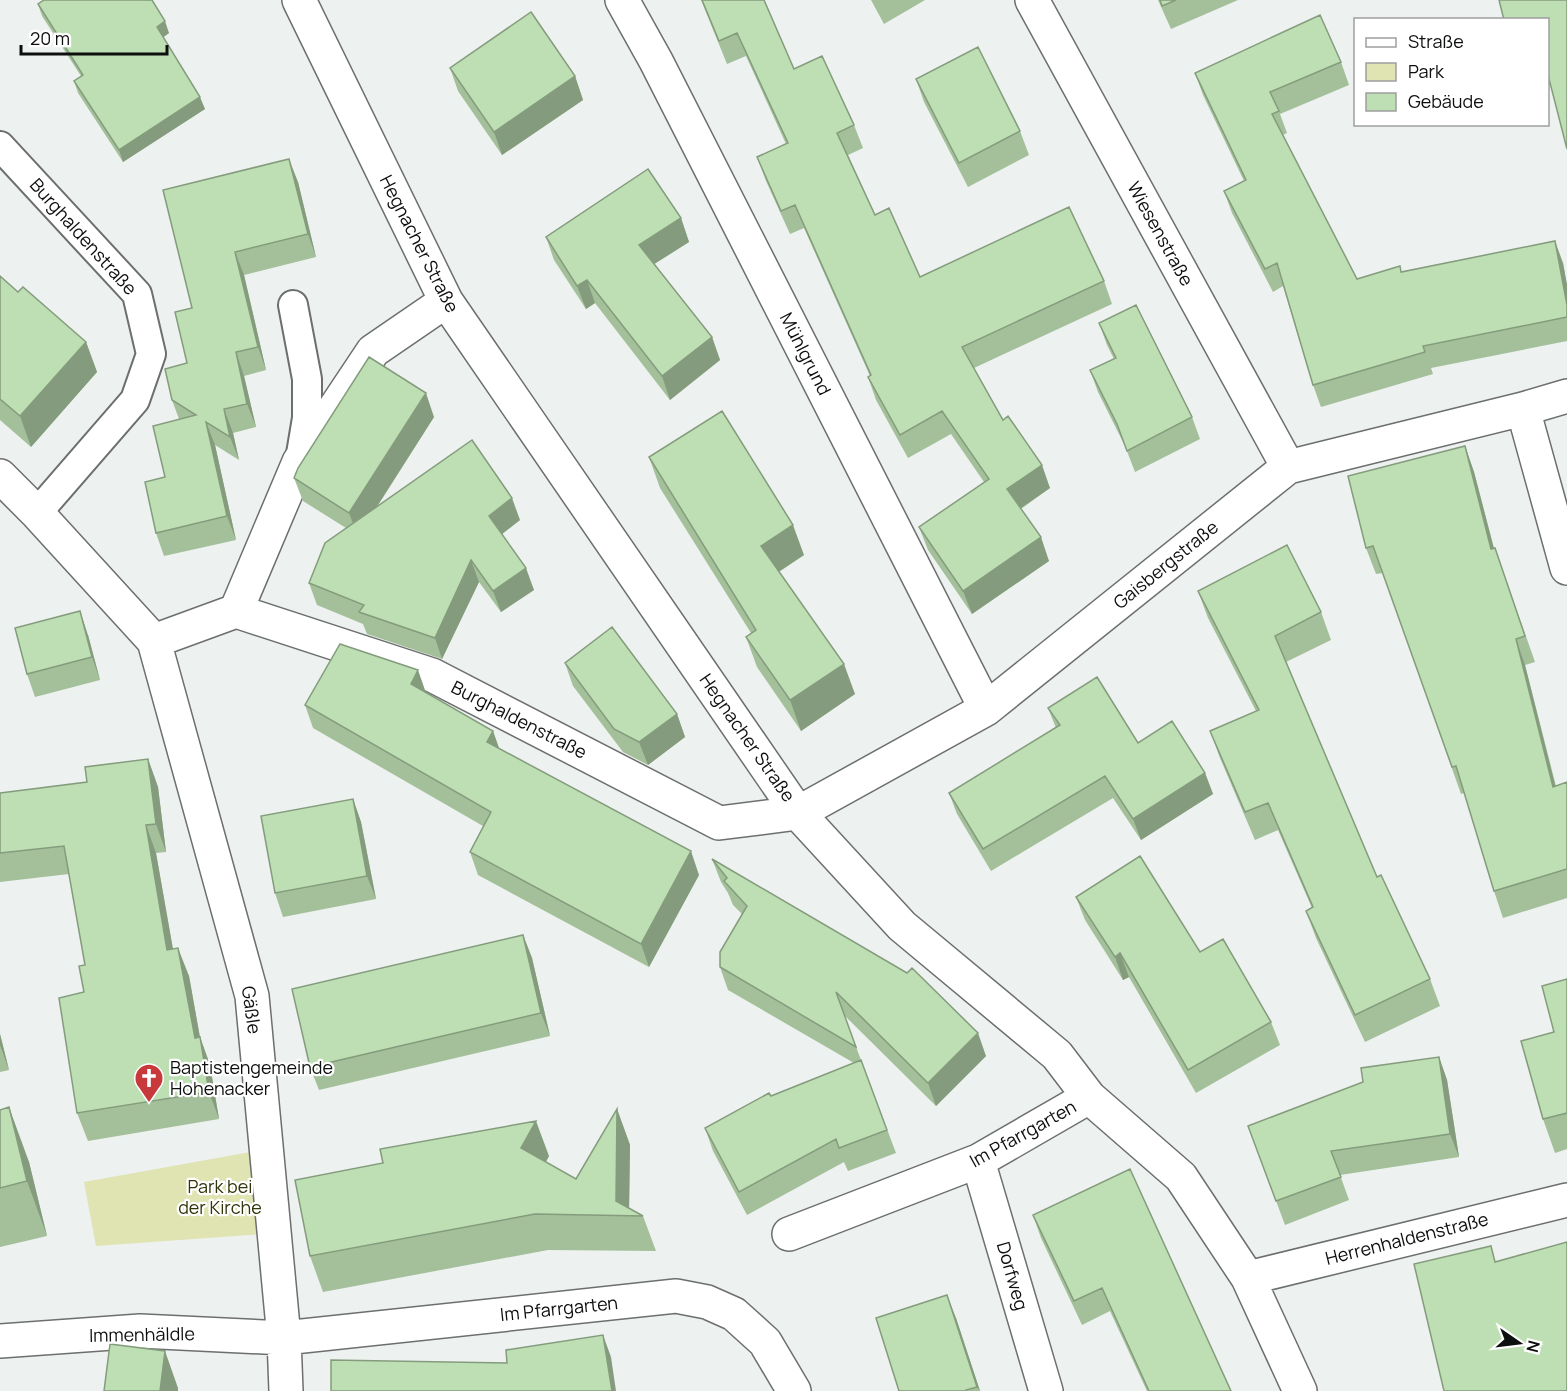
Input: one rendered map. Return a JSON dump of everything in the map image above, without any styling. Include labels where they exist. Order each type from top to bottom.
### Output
[{"type":"street","name":"Hegnacher Straße","points":[[299,0],[446,302],[798,813],[902,926],[1057,1055],[1089,1097],[1180,1177],[1248,1278],[1300,1391]]},
{"type":"street","name":"Mühlgrund","points":[[622,0],[656,61],[986,709]]},
{"type":"street","name":"Wiesenstraße","points":[[1032,0],[1288,467]]},
{"type":"street","points":[[0,476],[154,641],[236,611],[299,462],[374,351],[446,302]]},
{"type":"street","name":"Gaisbergstraße","points":[[798,813],[986,709],[1288,467],[1523,410],[1567,396]]},
{"type":"street","points":[[1523,410],[1567,568]]},
{"type":"street","name":"Burghaldenstraße","points":[[236,611],[432,675],[719,823],[798,813]]},
{"type":"street","name":"Gäßle","points":[[154,641],[252,996],[284,1338],[286,1391]]},
{"type":"street","name":"Im Pfarrgarten","points":[[789,1234],[978,1161],[1089,1097]]},
{"type":"street","name":"Dorfweg","points":[[978,1161],[1046,1391]]},
{"type":"street","name":"Herrenhaldenstraße","points":[[1248,1278],[1567,1200]]},
{"type":"street","name":"Im Pfarrgarten","points":[[284,1338],[676,1296],[707,1302],[734,1314],[765,1342],[795,1391]]},
{"type":"street","name":"Immenhäldle","points":[[0,1341],[140,1331],[284,1338]]},
{"type":"lane","name":"Burghaldenstraße","points":[[0,146],[137,294],[151,354],[135,400],[36,513]]},
{"type":"lane","points":[[293,305],[307,379],[307,418],[299,462]]},
{"type":"green space","name":"Park bei der Kirche","points":[[256,1151],[264,1234],[96,1246],[84,1182]]},
{"type":"building","points":[[44,0],[152,0],[165,21],[157,27],[200,97],[119,150],[74,81],[83,75],[38,4]]},
{"type":"building","points":[[702,0],[764,0],[794,69],[822,56],[854,125],[837,133],[875,215],[889,208],[920,277],[1069,207],[1104,281],[962,347],[1003,420],[1008,416],[1042,465],[1007,489],[1041,537],[963,591],[919,527],[989,479],[942,411],[900,435],[868,377],[871,375],[795,205],[781,211],[757,157],[788,143],[737,33],[719,41]]},
{"type":"building","points":[[1160,0],[1176,0],[1162,6]]},
{"type":"building","points":[[1499,0],[1567,0],[1567,149],[1549,79],[1549,18],[1504,18]]},
{"type":"building","points":[[531,12],[575,76],[494,132],[450,68]]},
{"type":"building","points":[[1320,15],[1341,62],[1270,92],[1279,111],[1272,114],[1357,279],[1400,266],[1401,272],[1555,241],[1567,305],[1567,317],[1423,346],[1425,352],[1313,385],[1277,263],[1265,269],[1224,191],[1246,180],[1195,73]]},
{"type":"building","points":[[978,47],[1020,131],[959,163],[916,79]]},
{"type":"building","points":[[289,159],[308,234],[235,252],[258,347],[236,352],[247,404],[224,409],[230,437],[206,422],[227,516],[156,533],[145,482],[165,477],[153,426],[196,415],[172,400],[165,369],[187,363],[175,312],[192,308],[163,190]]},
{"type":"building","points":[[648,169],[681,218],[639,245],[712,337],[662,376],[587,280],[577,286],[546,237]]},
{"type":"building","points":[[0,276],[18,292],[23,287],[86,342],[20,416],[0,399]]},
{"type":"building","points":[[1136,305],[1192,417],[1127,451],[1117,424],[1090,370],[1116,358],[1099,323]]},
{"type":"building","points":[[369,357],[426,393],[349,513],[294,478],[298,468]]},
{"type":"building","points":[[722,411],[793,525],[761,546],[844,664],[790,700],[746,637],[756,630],[649,457]]},
{"type":"building","points":[[472,440],[512,498],[489,516],[526,568],[493,591],[471,560],[435,638],[359,612],[364,605],[309,583],[325,543]]},
{"type":"building","points":[[1465,446],[1491,549],[1495,548],[1525,636],[1516,639],[1553,787],[1567,782],[1567,869],[1494,891],[1456,766],[1452,767],[1373,546],[1366,548],[1348,476]]},
{"type":"building","points":[[1287,545],[1321,612],[1275,636],[1377,877],[1381,875],[1430,979],[1355,1015],[1306,911],[1313,907],[1268,803],[1245,812],[1210,731],[1259,710],[1198,591]]},
{"type":"building","points":[[80,611],[92,657],[27,674],[15,628]]},
{"type":"building","points":[[612,627],[677,714],[639,742],[614,729],[565,663]]},
{"type":"building","points":[[340,644],[418,670],[411,684],[493,731],[487,742],[691,851],[641,944],[470,852],[491,812],[305,705]]},
{"type":"building","points":[[1097,677],[1138,743],[1172,721],[1205,773],[1133,819],[1105,776],[983,849],[949,793],[1060,725],[1048,708]]},
{"type":"building","points":[[148,759],[156,824],[146,825],[167,950],[178,948],[195,1038],[200,1037],[209,1092],[77,1113],[59,998],[84,992],[79,966],[85,965],[64,846],[0,853],[0,793],[87,782],[85,767]]},
{"type":"building","points":[[353,799],[367,876],[275,893],[261,816]]},
{"type":"building","points":[[1140,856],[1200,952],[1223,939],[1271,1022],[1188,1070],[1120,953],[1115,957],[1076,897]]},
{"type":"building","points":[[712,859],[907,973],[912,968],[978,1033],[928,1083],[836,992],[856,1047],[720,967],[720,952],[747,906],[724,881],[727,878]]},
{"type":"building","points":[[523,935],[541,1013],[310,1067],[292,989]]},
{"type":"building","points":[[1567,979],[1567,1113],[1543,1119],[1521,1041],[1554,1032],[1542,986]]},
{"type":"building","points":[[1439,1057],[1450,1134],[1331,1151],[1341,1177],[1276,1201],[1248,1126],[1363,1082],[1361,1068]]},
{"type":"building","points":[[861,1060],[887,1130],[839,1148],[836,1139],[739,1192],[705,1128],[769,1093],[771,1096]]},
{"type":"building","points":[[9,1107],[27,1181],[0,1188],[0,1110]]},
{"type":"building","points":[[617,1109],[616,1201],[643,1216],[535,1214],[310,1256],[295,1180],[383,1163],[380,1149],[536,1121],[521,1148],[576,1179]]},
{"type":"building","points":[[1130,1169],[1231,1391],[1149,1391],[1102,1288],[1074,1301],[1033,1215]]},
{"type":"building","points":[[1567,1242],[1567,1391],[1444,1391],[1414,1264],[1491,1246],[1495,1262]]},
{"type":"building","points":[[947,1295],[977,1387],[966,1391],[899,1391],[876,1318]]},
{"type":"building","points":[[603,1335],[612,1391],[331,1391],[331,1360],[507,1363],[506,1350]]},
{"type":"building","points":[[110,1344],[165,1351],[160,1391],[104,1391]]},
{"type":"place","name":"Baptistengemeinde Hohenacker","points":[[149,1104]]}]
